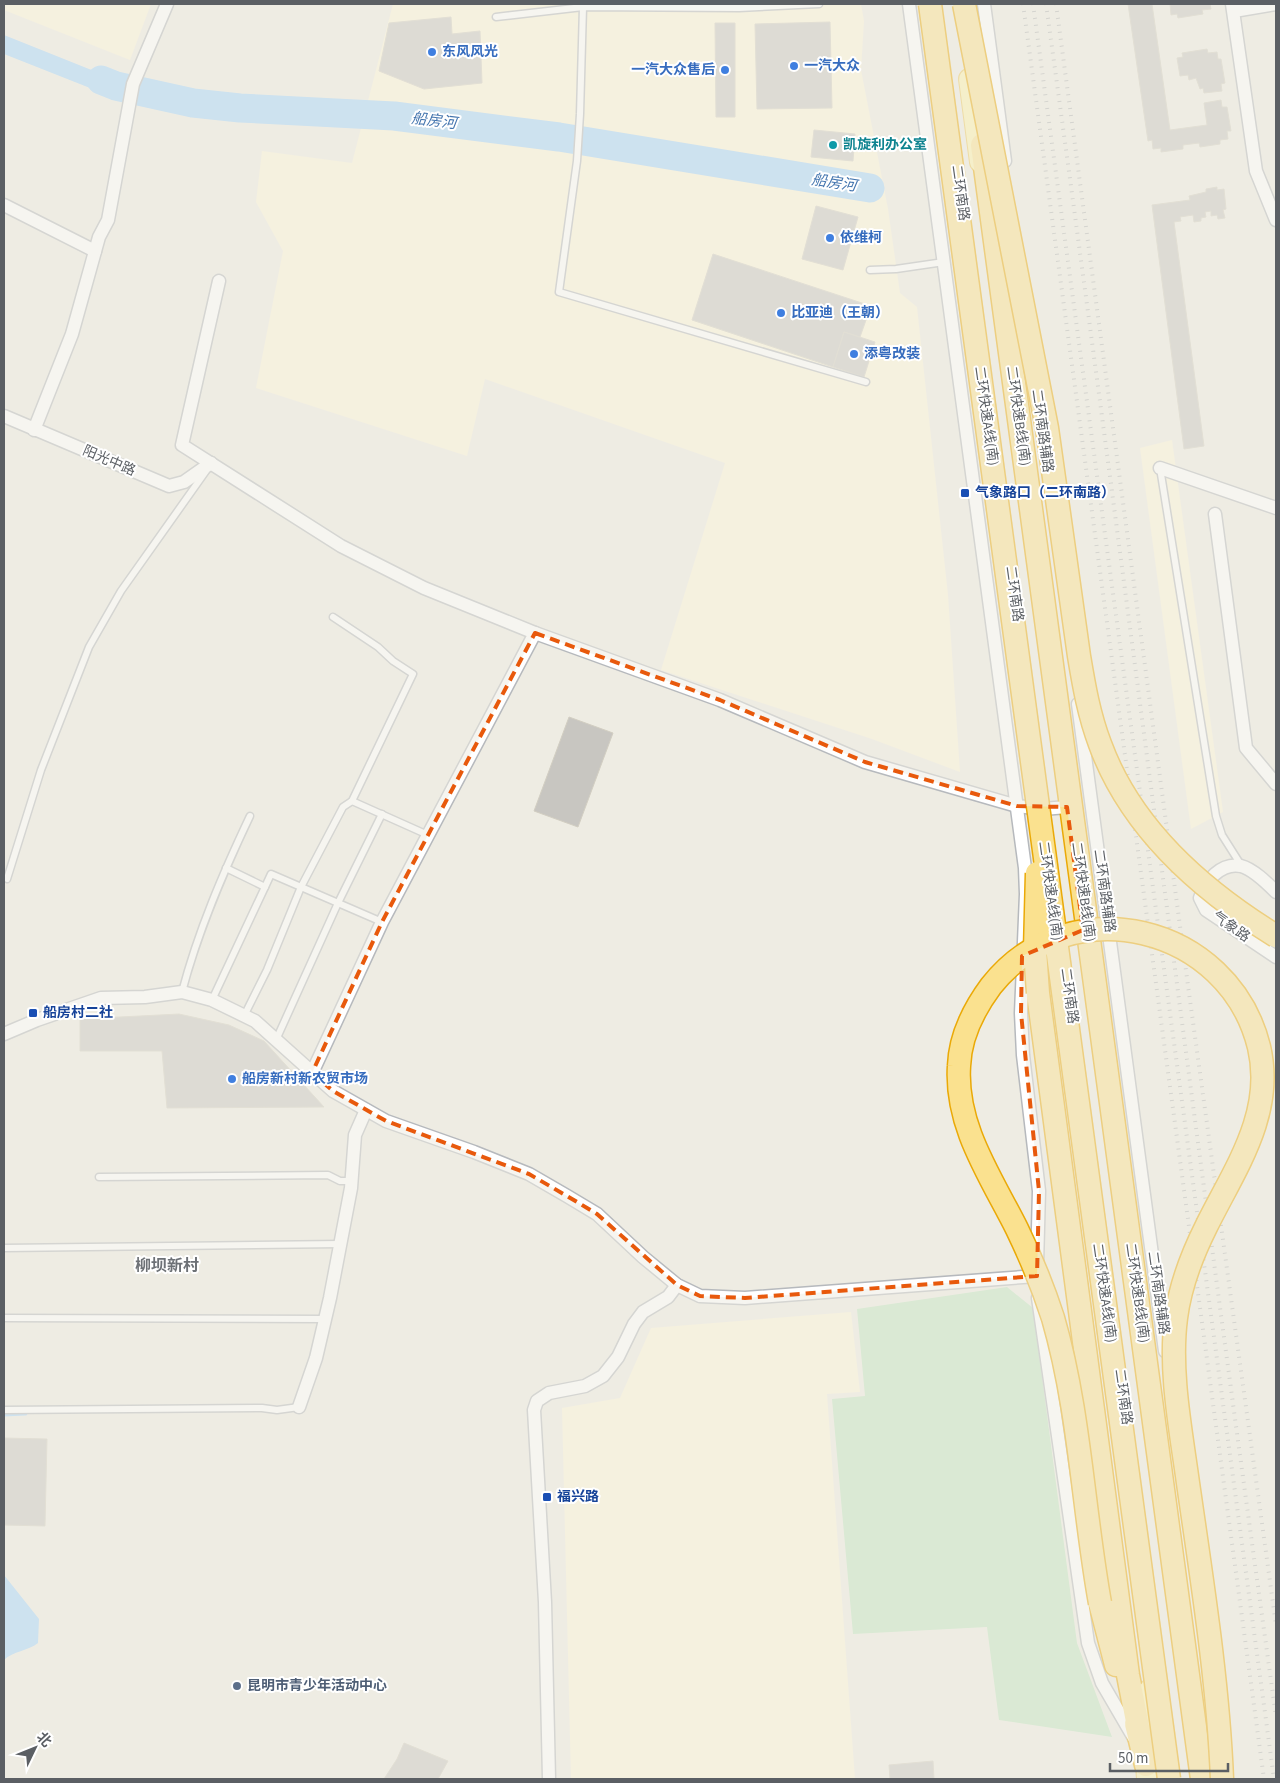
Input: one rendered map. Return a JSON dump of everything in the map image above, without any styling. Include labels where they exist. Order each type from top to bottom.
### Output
[{"type":"highway","name":"二环快速A线(南)","points":[[930,4],[1040,800],[1169,1779]]},
{"type":"highway","points":[[963,4],[1048,437],[1079,656],[1094,729],[1106,761],[1122,791],[1141,820],[1158,841],[1178,862],[1208,888],[1276,936]]},
{"type":"highway","name":"二环快速B线(南)","points":[[963,4],[1202,1779]]},
{"type":"highway","points":[[1040,800],[1035,935],[1037,979],[1109,1601],[1109,1641],[1140,1737],[1147,1775]]},
{"type":"highway","points":[[1109,1601],[1057,1332],[1040,1281],[1027,1250],[971,1138],[962,1110],[958,1080],[960,1053],[967,1029],[980,1004],[997,979],[1020,957],[1048,940],[1081,930],[1100,928],[1139,932],[1157,937],[1182,948],[1204,962],[1217,973],[1238,999],[1253,1028],[1261,1059],[1262,1091],[1256,1122],[1245,1152],[1204,1230],[1190,1264],[1178,1301],[1174,1335],[1174,1364],[1179,1414],[1212,1671],[1222,1779]]},
{"type":"main road","name":"二环南路","points":[[935,4],[1040,800],[1174,1779]]},
{"type":"main road","name":"二环南路","points":[[959,4],[1198,1779]]},
{"type":"main road","points":[[1147,1775],[1151,1657],[1149,1589]]},
{"type":"street","points":[[34,430],[72,334],[82,305],[84,289],[99,237],[108,220],[133,84],[167,4]]},
{"type":"street","points":[[909,4],[1026,881],[1021,1013],[1024,1063],[1039,1192],[1037,1276],[1039,1311],[1088,1643],[1102,1683],[1134,1739],[1147,1775]]},
{"type":"street","name":"二环南路辅路","points":[[984,4],[1222,1779]]},
{"type":"street","points":[[1276,4],[1233,7],[1256,171],[1276,220]]},
{"type":"street","points":[[4,205],[95,251]]},
{"type":"street","points":[[219,281],[182,445],[341,546],[424,588],[535,633],[720,700],[865,762],[1017,806],[1040,800],[1067,807]]},
{"type":"street","name":"阳光中路","points":[[4,416],[169,486],[184,482],[212,463]]},
{"type":"street","points":[[1160,468],[1276,508]]},
{"type":"street","points":[[1215,514],[1246,748],[1276,784]]},
{"type":"street","points":[[312,1073],[382,922],[535,633]]},
{"type":"street","name":"气象路","points":[[1241,866],[1230,866],[1218,870],[1203,887],[1200,898],[1202,905],[1206,910],[1276,957]]},
{"type":"street","points":[[1241,866],[1262,878],[1276,892]]},
{"type":"street","points":[[4,1034],[37,1020],[101,998],[145,997],[182,992],[212,1000],[255,1021],[333,1091],[366,1110],[386,1121],[474,1152],[529,1174],[597,1214],[643,1257],[677,1285],[700,1296],[744,1298],[1037,1276]]},
{"type":"street","points":[[299,1407],[316,1358],[325,1319],[352,1181],[355,1135],[366,1110]]},
{"type":"street","points":[[549,1779],[546,1602],[534,1410],[537,1401],[550,1393],[586,1386],[603,1376],[618,1358],[634,1324],[644,1312],[668,1297],[677,1285]]},
{"type":"lane","points":[[496,17],[583,6],[696,5],[739,8],[819,4]]},
{"type":"lane","points":[[583,6],[577,161],[559,292],[866,382]]},
{"type":"lane","points":[[870,270],[896,269],[944,262]]},
{"type":"lane","points":[[7,879],[41,770],[89,647],[121,591],[212,463]]},
{"type":"lane","points":[[1160,468],[1216,816],[1222,834],[1241,866]]},
{"type":"lane","points":[[244,1016],[267,970],[301,887],[343,807],[352,801],[413,674],[378,647],[333,617]]},
{"type":"lane","points":[[352,801],[428,835]]},
{"type":"lane","points":[[276,1040],[338,903],[382,814]]},
{"type":"lane","points":[[182,992],[192,953],[226,868],[250,816]]},
{"type":"lane","points":[[226,868],[265,887]]},
{"type":"lane","points":[[212,1000],[271,874],[382,922]]},
{"type":"lane","points":[[99,1177],[328,1174],[340,1180],[352,1181]]},
{"type":"lane","points":[[4,1248],[341,1244]]},
{"type":"lane","points":[[4,1318],[325,1319]]},
{"type":"lane","points":[[4,1410],[262,1408],[278,1410],[299,1407]]},
{"type":"highlighted area","points":[[535,633],[720,700],[865,762],[1017,806],[1067,807],[1083,930],[1022,956],[1021,1013],[1039,1191],[1037,1276],[745,1298],[700,1296],[677,1285],[597,1214],[529,1174],[386,1121],[333,1091],[312,1073],[382,922]]},
{"type":"shaded area","points":[[4,4],[151,4],[130,60],[4,10]]},
{"type":"shaded area","points":[[393,4],[861,4],[864,21],[861,70],[888,209],[900,293],[917,307],[948,595],[960,772],[872,739],[661,670],[725,463],[485,379],[467,456],[256,388],[283,251],[256,202],[262,151],[352,163]]},
{"type":"shaded area","points":[[1172,440],[1223,812],[1191,829],[1140,448]]},
{"type":"shaded area","points":[[851,1312],[860,1392],[827,1394],[855,1779],[571,1779],[562,1408],[620,1398],[651,1328]]},
{"type":"green space","points":[[1007,1287],[1033,1308],[1077,1643],[1112,1737],[999,1720],[987,1627],[853,1634],[832,1399],[865,1396],[857,1309]]},
{"type":"water","points":[[4,35],[134,87],[133,105],[4,54]]},
{"type":"water","points":[[4,1575],[39,1619],[38,1643],[4,1660]]},
{"type":"building","points":[[1128,4],[1152,4],[1170,130],[1207,125],[1204,103],[1221,100],[1222,107],[1227,107],[1231,131],[1227,131],[1228,139],[1220,140],[1220,144],[1200,147],[1199,143],[1183,145],[1183,149],[1161,152],[1161,148],[1153,149],[1152,140],[1148,141]]},
{"type":"building","points":[[1170,4],[1210,4],[1211,9],[1202,10],[1203,14],[1178,18],[1177,14],[1171,15]]},
{"type":"building","name":"东风风光","points":[[451,17],[452,34],[480,31],[482,83],[424,89],[379,71],[389,23]]},
{"type":"building","name":"一汽大众","points":[[830,22],[832,108],[757,109],[755,24]]},
{"type":"building","name":"一汽大众售后","points":[[715,23],[735,23],[735,117],[716,117]]},
{"type":"building","points":[[1207,49],[1208,53],[1217,52],[1218,59],[1221,59],[1225,83],[1221,84],[1222,91],[1204,93],[1203,88],[1200,89],[1196,78],[1189,80],[1188,75],[1180,76],[1177,58],[1183,57],[1182,53]]},
{"type":"building","name":"凯旋利办公室","points":[[814,130],[855,134],[853,161],[811,157]]},
{"type":"building","points":[[1217,187],[1217,190],[1224,189],[1226,209],[1223,210],[1225,218],[1218,219],[1217,215],[1211,216],[1211,211],[1205,212],[1206,217],[1201,218],[1201,221],[1194,222],[1193,215],[1180,217],[1181,221],[1174,222],[1204,446],[1184,449],[1152,205],[1190,200],[1189,196]]},
{"type":"building","name":"依维柯","points":[[816,206],[858,217],[843,270],[802,259]]},
{"type":"building","name":"比亚迪（王朝）","points":[[713,254],[871,306],[860,337],[844,332],[833,367],[692,320]]},
{"type":"building","name":"添粤改装","points":[[844,332],[875,342],[864,377],[833,367]]},
{"type":"building","points":[[569,717],[613,733],[578,827],[534,811]]},
{"type":"building","name":"船房新村新农贸市场","points":[[179,1014],[229,1025],[264,1041],[324,1107],[167,1108],[162,1051],[80,1051],[80,1019]]},
{"type":"building","points":[[4,1438],[47,1439],[45,1526],[4,1525]]},
{"type":"building","points":[[404,1743],[448,1761],[438,1779],[384,1779],[397,1759]]},
{"type":"building","points":[[933,1761],[934,1779],[890,1779],[889,1765]]},
{"type":"waterway","name":"船房河","points":[[101,80],[116,86],[193,103],[240,108],[394,116],[559,137],[870,188]]},
{"type":"waterway","points":[[4,1414],[25,1413]]},
{"type":"railway","points":[[1023,4],[1264,1779]]},
{"type":"railway","points":[[1033,4],[1274,1779]]},
{"type":"railway","points":[[1046,4],[1276,1716]]},
{"type":"railway","points":[[1056,4],[1276,1625]]},
{"type":"place","name":"东风风光","points":[[432,52]]},
{"type":"place","name":"一汽大众","points":[[794,66]]},
{"type":"place","name":"一汽大众售后","points":[[725,70]]},
{"type":"place","name":"凯旋利办公室","points":[[833,145]]},
{"type":"place","name":"依维柯","points":[[830,238]]},
{"type":"place","name":"比亚迪（王朝）","points":[[781,313]]},
{"type":"place","name":"添粤改装","points":[[854,354]]},
{"type":"place","name":"气象路口（二环南路）","points":[[965,493]]},
{"type":"place","name":"船房村二社","points":[[33,1013]]},
{"type":"place","name":"船房新村新农贸市场","points":[[232,1079]]},
{"type":"place","name":"福兴路","points":[[547,1497]]},
{"type":"place","name":"昆明市青少年活动中心","points":[[237,1686]]},
{"type":"district","name":"柳坝新村","points":[[167,1266]]}]
